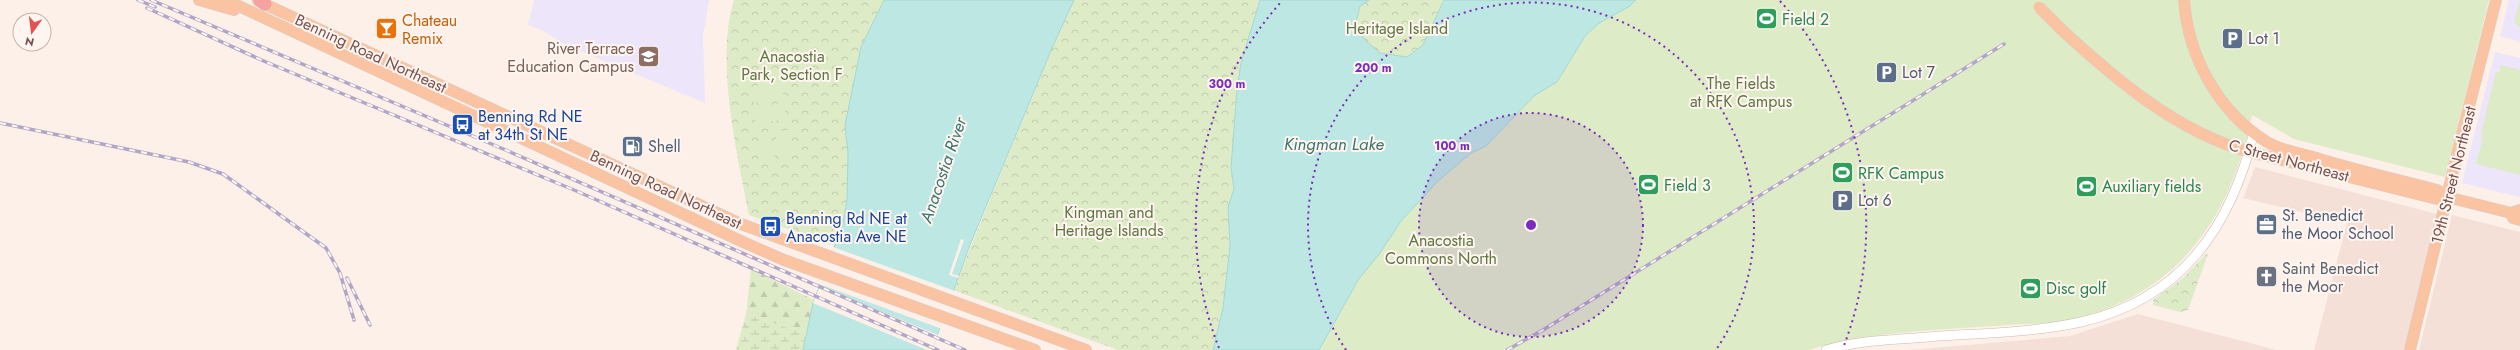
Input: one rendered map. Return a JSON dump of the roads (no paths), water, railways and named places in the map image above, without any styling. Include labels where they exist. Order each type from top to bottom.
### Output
[{"type":"main road","points":[[199,0],[267,20]]},
{"type":"main road","name":"Benning Road Northeast","points":[[226,0],[784,260],[1035,350]]},
{"type":"main road","name":"C Street Northeast","points":[[2184,0],[2190,40],[2204,72],[2217,94],[2254,132],[2280,147],[2437,190],[2447,197],[2517,214]]},
{"type":"main road","name":"19th Street Northeast","points":[[2410,350],[2496,0]]},
{"type":"main road","name":"Benning Road Northeast","points":[[260,1],[730,219],[789,243],[1086,350]]},
{"type":"main road","name":"C Street Northeast","points":[[2037,3],[2061,29],[2098,63],[2149,101],[2202,132],[2250,152],[2437,199],[2447,197]]},
{"type":"street","points":[[1826,350],[1860,343],[2059,326],[2107,314],[2144,298],[2174,276],[2205,245],[2223,219],[2242,179],[2254,132]]},
{"type":"water","name":"Anacostia River","points":[[884,0],[1074,0],[1052,48],[970,245],[932,350],[803,350],[813,303],[843,224],[847,199],[848,153],[845,125],[861,47]]},
{"type":"water","name":"Kingman Lake","points":[[1260,0],[1369,0],[1360,6],[1355,27],[1366,41],[1380,53],[1407,57],[1423,45],[1444,0],[1636,0],[1630,6],[1599,23],[1585,36],[1557,82],[1535,95],[1486,146],[1471,153],[1438,181],[1401,221],[1380,253],[1358,280],[1319,350],[1213,350],[1223,308],[1230,246],[1228,207],[1234,189],[1231,168],[1237,89],[1241,63]]},
{"type":"railway","points":[[138,0],[155,7]]},
{"type":"railway","points":[[151,0],[508,151],[965,350]]},
{"type":"railway","points":[[147,8],[266,62],[574,190],[938,350]]},
{"type":"railway","points":[[1507,350],[1543,330],[2004,44]]},
{"type":"railway","points":[[0,123],[189,162],[223,174],[326,248],[340,273],[354,320]]},
{"type":"railway","points":[[347,278],[370,325]]},
{"type":"place","name":"Field 2","points":[[1767,19]]},
{"type":"place","name":"Chateau Remix","points":[[387,29]]},
{"type":"place","name":"Lot 1","points":[[2233,38]]},
{"type":"place","name":"River Terrace Education Campus","points":[[649,57]]},
{"type":"place","name":"Lot 7","points":[[1887,72]]},
{"type":"place","name":"Benning Rd NE at 34th St NE","points":[[463,125]]},
{"type":"place","name":"Shell","points":[[632,146]]},
{"type":"place","name":"RFK Campus","points":[[1842,173]]},
{"type":"place","name":"Field 3","points":[[1649,185]]},
{"type":"place","name":"Auxiliary fields","points":[[2087,186]]},
{"type":"place","name":"Lot 6","points":[[1843,200]]},
{"type":"place","name":"St. Benedict the Moor School","points":[[2266,224]]},
{"type":"place","name":"Benning Rd NE at Anacostia Ave NE","points":[[770,227]]},
{"type":"place","name":"Saint Benedict the Moor","points":[[2266,277]]},
{"type":"place","name":"Disc golf","points":[[2030,288]]},
{"type":"park label","name":"Heritage Island","points":[[1397,28]]},
{"type":"park label","name":"Anacostia Park, Section F","points":[[792,65]]},
{"type":"park label","name":"The Fields at RFK Campus","points":[[1741,92]]},
{"type":"park label","name":"Kingman and Heritage Islands","points":[[1109,221]]},
{"type":"park label","name":"Anacostia Commons North","points":[[1441,249]]}]
